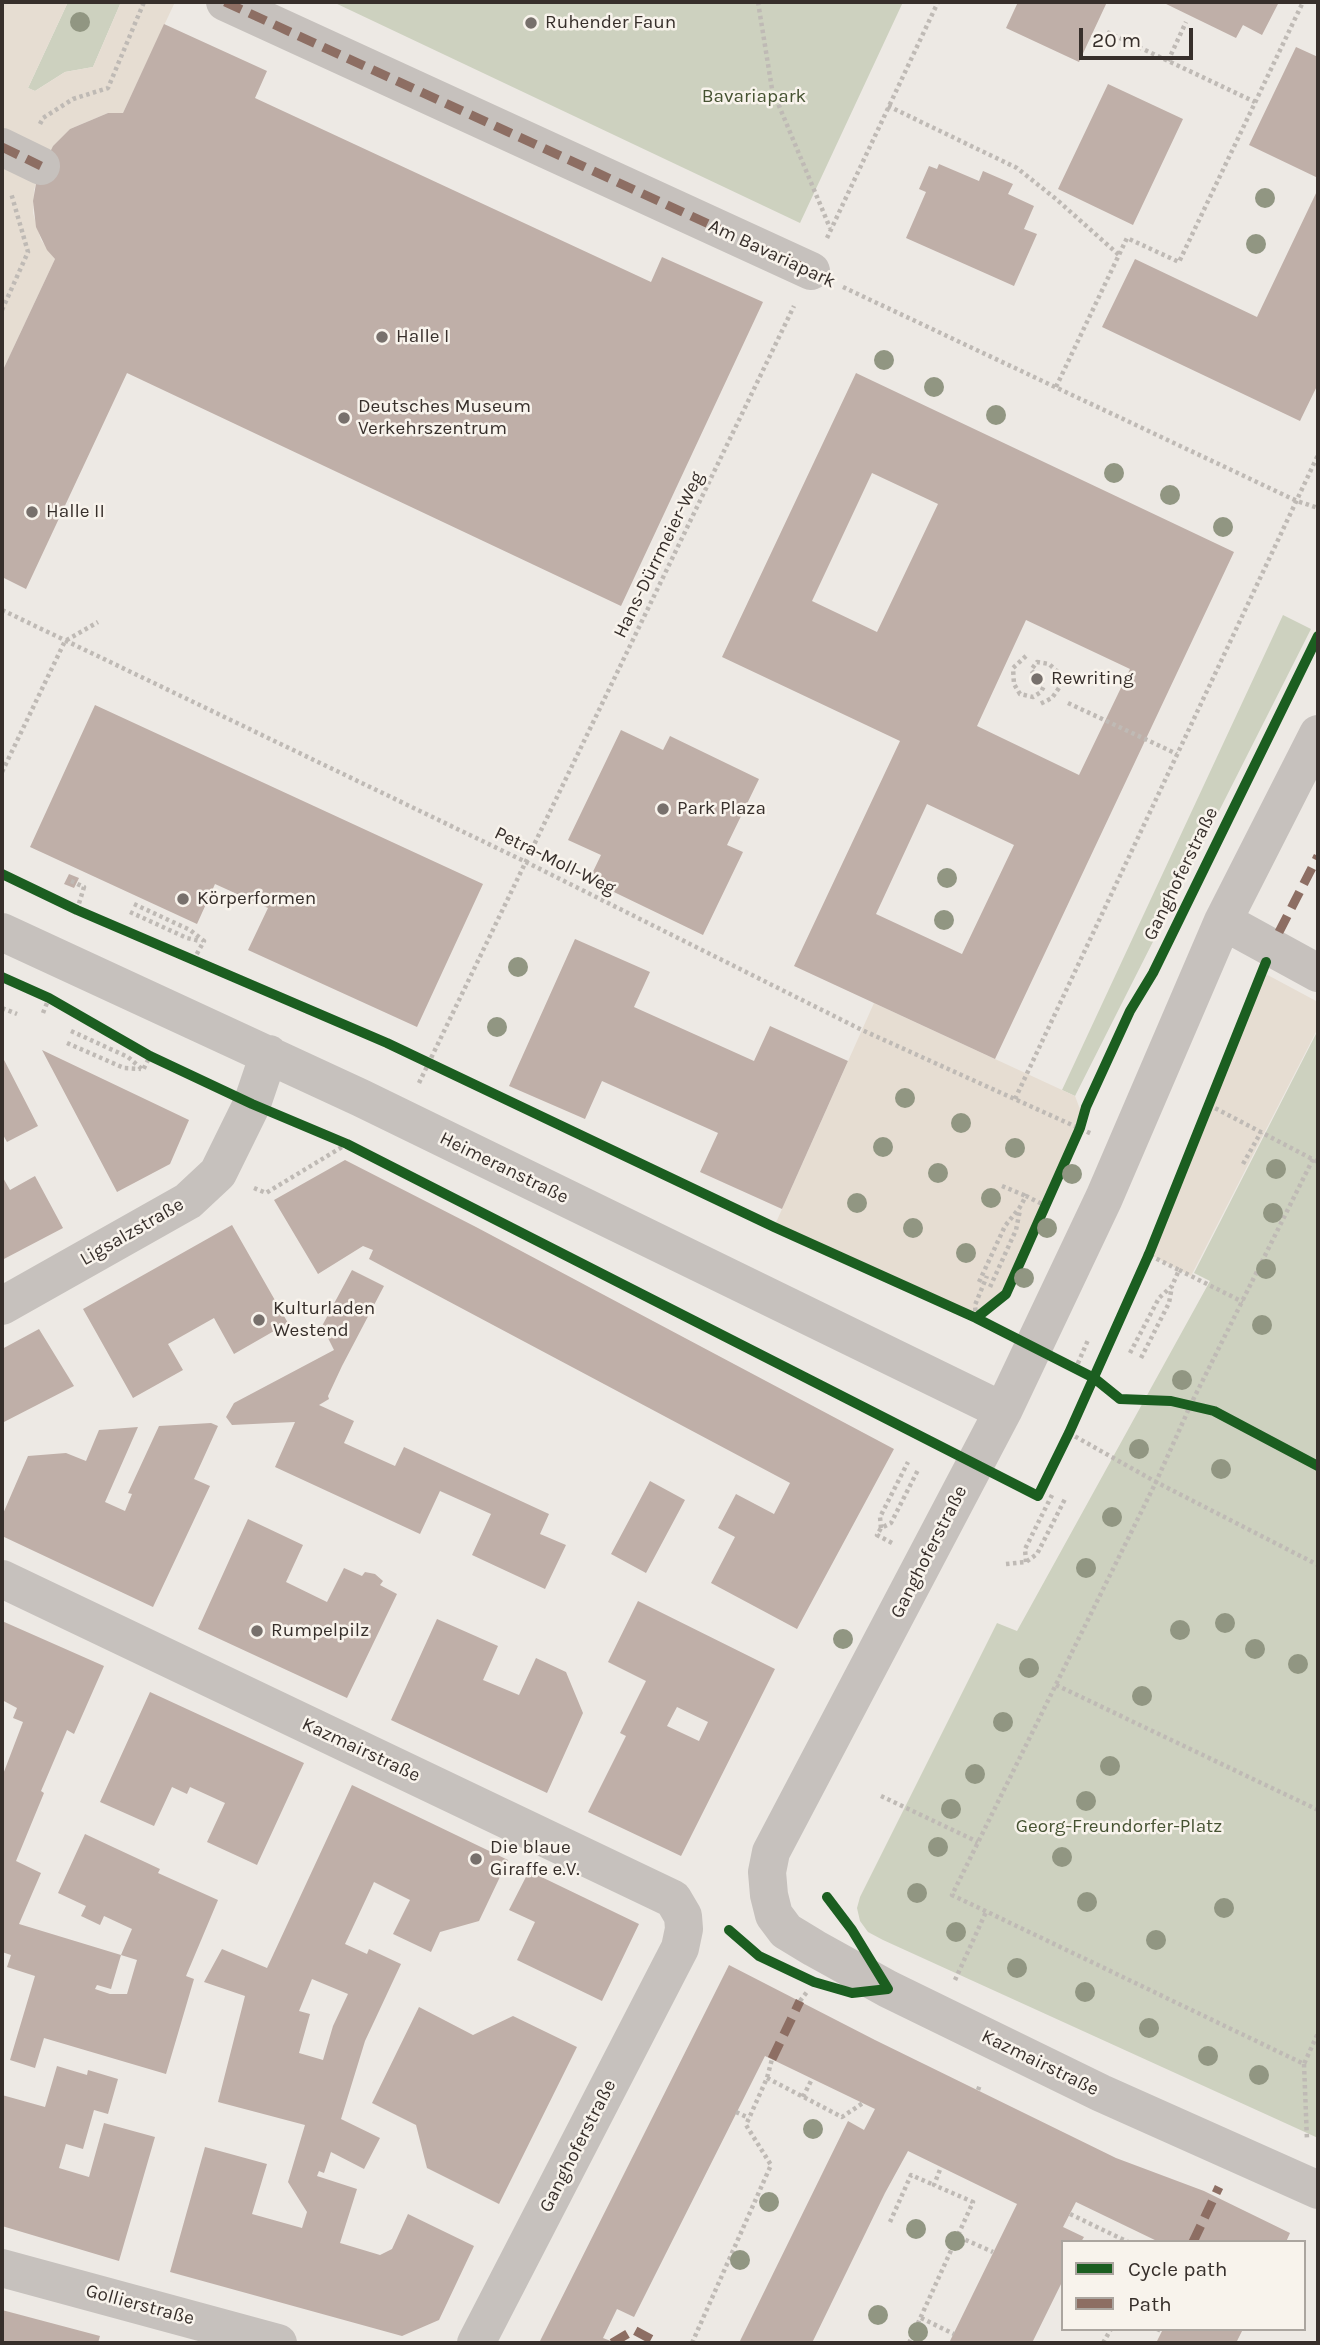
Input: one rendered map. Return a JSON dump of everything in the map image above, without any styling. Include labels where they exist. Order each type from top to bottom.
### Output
[{"type":"street","name":"Am Bavariapark","points":[[225,2],[811,271]]},
{"type":"street","points":[[2,147],[41,166]]},
{"type":"street","name":"Ganghoferstraße","points":[[774,1915],[767,1872],[771,1852],[1003,1411],[1104,1198],[1223,921],[1318,734]]},
{"type":"street","points":[[1223,921],[1318,972]]},
{"type":"street","name":"Heimeranstraße","points":[[2,932],[269,1054],[1003,1411]]},
{"type":"street","name":"Ligsalzstraße","points":[[2,1306],[188,1200],[218,1172],[252,1104],[269,1054]]},
{"type":"street","name":"Kazmairstraße","points":[[2,1579],[146,1650],[658,1890],[673,1899],[683,1916],[684,1929],[680,1948]]},
{"type":"street","name":"Kazmairstraße","points":[[774,1915],[786,1931],[888,1989],[1101,2093],[1318,2190]]},
{"type":"street","name":"Ganghoferstraße","points":[[476,2343],[680,1948]]},
{"type":"street","name":"Gollierstraße","points":[[2,2268],[278,2343]]},
{"type":"path","points":[[758,2],[772,89],[831,229]]},
{"type":"path","points":[[1056,387],[1127,238],[1179,262],[1303,2]]},
{"type":"path","points":[[1168,61],[1186,22]]},
{"type":"path","points":[[1107,32],[1255,102]]},
{"type":"path","points":[[888,106],[1017,168],[1056,198],[1119,255]]},
{"type":"path","points":[[1015,1099],[1318,455]]},
{"type":"path","points":[[2,772],[65,641],[98,622]]},
{"type":"path","points":[[1026,656],[1013,668],[1014,684],[1020,694],[1033,696],[1041,692],[1044,686],[1031,670],[1037,662],[1049,664],[1059,673],[1060,685],[1052,698],[1038,705]]},
{"type":"path","points":[[1068,703],[1177,754]]},
{"type":"path","points":[[71,881],[84,887],[77,910]]},
{"type":"path","points":[[134,904],[190,930],[204,942]]},
{"type":"path","points":[[130,912],[187,938],[204,942]]},
{"type":"path","points":[[194,959],[204,942]]},
{"type":"path","points":[[43,1013],[49,998]]},
{"type":"path","points":[[2,1008],[17,1014]]},
{"type":"path","points":[[71,1031],[128,1057],[143,1070]]},
{"type":"path","points":[[66,1043],[124,1068],[143,1070]]},
{"type":"path","points":[[143,1070],[150,1056]]},
{"type":"path","points":[[1209,1105],[1316,1160],[1191,1405],[1156,1482],[952,1895],[1304,2064]]},
{"type":"path","points":[[1243,1164],[1261,1132]]},
{"type":"path","points":[[218,1172],[266,1193],[347,1144]]},
{"type":"path","points":[[1002,1186],[1044,1205]]},
{"type":"path","points":[[979,1282],[1006,1226],[1026,1196]]},
{"type":"path","points":[[990,1287],[1016,1230],[1020,1207]]},
{"type":"path","points":[[1143,1252],[1243,1302]]},
{"type":"path","points":[[1141,1358],[1169,1303],[1179,1270]]},
{"type":"path","points":[[976,1318],[975,1305],[987,1276]]},
{"type":"path","points":[[1130,1353],[1159,1298],[1172,1286]]},
{"type":"path","points":[[1075,1370],[1088,1340]]},
{"type":"path","points":[[1069,1433],[1156,1482],[1318,1565]]},
{"type":"path","points":[[881,1528],[880,1517],[908,1462]]},
{"type":"path","points":[[899,1546],[877,1535],[881,1528],[891,1523],[919,1468]]},
{"type":"path","points":[[1026,1562],[1025,1549],[1053,1493]]},
{"type":"path","points":[[1006,1564],[1026,1562],[1037,1554],[1065,1499]]},
{"type":"path","points":[[1056,1685],[1318,1810]]},
{"type":"path","points":[[881,1796],[978,1842]]},
{"type":"path","points":[[955,1981],[986,1912]]},
{"type":"path","points":[[800,2001],[807,1992]]},
{"type":"path","points":[[1307,2140],[1304,2064],[1318,2033]]},
{"type":"path","points":[[692,2343],[771,2165],[746,2125],[772,2059]]},
{"type":"path","points":[[766,2078],[842,2117],[863,2104]]},
{"type":"path","points":[[803,2097],[812,2079]]},
{"type":"path","points":[[736,2112],[749,2118]]},
{"type":"path","points":[[934,2185],[941,2167]]},
{"type":"path","points":[[890,2222],[911,2175],[973,2202],[909,2343]]},
{"type":"path","points":[[1070,2214],[1124,2240]]},
{"type":"path","points":[[959,2237],[993,2252]]},
{"type":"path","points":[[921,2318],[954,2333]]},
{"type":"green space","points":[[68,2],[121,2],[93,67],[65,72],[35,91],[28,88]]},
{"type":"green space","name":"Bavariapark","points":[[333,2],[903,2],[800,223]]},
{"type":"green space","points":[[1283,615],[1311,629],[1075,1096],[1062,1090]]},
{"type":"green space","name":"Georg-Freundorfer-Platz","points":[[1318,1030],[1318,2138],[883,1940],[868,1932],[860,1921],[857,1908],[860,1897],[997,1623],[1017,1631],[1210,1281],[1194,1273]]},
{"type":"shaded area","points":[[2,2],[68,2],[28,88],[35,91],[65,72],[93,67],[121,2],[175,2],[123,113],[108,113],[70,129],[53,146],[41,166],[34,190],[33,213],[41,240],[55,259],[2,372]]},
{"type":"shaded area","points":[[1262,972],[1318,1002],[1318,1028],[1191,1276],[1149,1254]]},
{"type":"shaded area","points":[[874,1003],[1075,1096],[1084,1120],[1006,1294],[976,1318],[774,1227]]},
{"type":"building","points":[[1018,2],[1107,2],[1079,62],[1006,28]]},
{"type":"building","points":[[1162,2],[1279,2],[1262,35],[1243,25],[1236,38]]},
{"type":"building","name":"Halle I","points":[[164,24],[267,71],[255,98],[651,282],[662,257],[763,302],[621,606],[127,373],[26,589],[2,577],[2,372],[55,259],[47,250],[36,227],[33,201],[37,178],[53,146],[70,129],[108,113],[123,113]]},
{"type":"building","points":[[1296,47],[1318,57],[1318,178],[1249,145]]},
{"type":"building","points":[[1108,84],[1183,119],[1133,225],[1058,189]]},
{"type":"building","points":[[939,164],[979,181],[983,171],[1013,184],[1008,194],[1034,206],[1024,229],[1037,234],[1014,286],[906,238],[926,192],[919,189],[929,166],[937,169]]},
{"type":"building","points":[[1318,189],[1318,384],[1300,421],[1102,327],[1135,259],[1257,317]]},
{"type":"building","points":[[856,373],[1234,552],[995,1059],[794,966],[900,741],[722,657]],"holes":[[[872,473],[938,504],[877,632],[812,601]],[[1026,620],[1130,669],[1079,775],[977,726]],[[927,804],[1014,845],[962,954],[876,914]]]},
{"type":"building","points":[[95,705],[483,884],[417,1027],[248,950],[268,908],[215,884],[197,924],[30,847]]},
{"type":"building","name":"Park Plaza","points":[[621,730],[663,750],[670,736],[759,779],[727,845],[743,852],[703,935],[589,880],[601,855],[568,840]]},
{"type":"building","points":[[69,874],[79,878],[74,888],[64,884]]},
{"type":"building","points":[[575,939],[650,972],[634,1007],[754,1061],[770,1026],[848,1061],[782,1209],[700,1172],[718,1133],[602,1081],[585,1119],[509,1086]]},
{"type":"building","points":[[42,1050],[189,1120],[170,1164],[117,1192]]},
{"type":"building","points":[[2,1056],[38,1126],[7,1142],[2,1133]]},
{"type":"building","points":[[345,1160],[894,1449],[797,1629],[711,1583],[735,1537],[718,1528],[736,1494],[774,1514],[790,1483],[369,1259],[373,1250],[363,1246],[318,1274],[274,1200]]},
{"type":"building","points":[[2,1176],[10,1190],[35,1176],[63,1228],[2,1260]]},
{"type":"building","points":[[232,1225],[288,1323],[234,1354],[214,1318],[168,1344],[183,1370],[133,1398],[83,1309]]},
{"type":"building","points":[[352,1270],[384,1286],[342,1366],[329,1399],[319,1405],[354,1421],[344,1443],[395,1466],[404,1447],[549,1514],[540,1534],[566,1545],[545,1589],[472,1555],[491,1514],[440,1491],[420,1534],[275,1467],[295,1422],[232,1425],[226,1417],[234,1403],[334,1350],[322,1326]]},
{"type":"building","points":[[39,1329],[74,1386],[2,1423],[2,1349]]},
{"type":"building","points":[[211,1423],[218,1426],[194,1479],[210,1486],[153,1607],[2,1536],[2,1516],[28,1456],[66,1453],[86,1461],[99,1430],[138,1427],[105,1502],[125,1511],[132,1494],[128,1493],[159,1426]]},
{"type":"building","points":[[650,1481],[685,1500],[646,1573],[611,1554]]},
{"type":"building","points":[[248,1519],[303,1545],[286,1582],[327,1602],[344,1568],[362,1576],[365,1572],[375,1574],[383,1581],[380,1585],[397,1594],[347,1698],[198,1629]]},
{"type":"building","points":[[638,1601],[775,1669],[681,1856],[588,1812],[626,1736],[620,1733],[646,1681],[608,1662]],"holes":[[[677,1707],[708,1722],[699,1741],[667,1726]]]},
{"type":"building","points":[[437,1619],[498,1646],[483,1680],[519,1695],[536,1658],[566,1672],[583,1713],[547,1793],[391,1720]]},
{"type":"building","points":[[2,1621],[104,1666],[74,1734],[67,1730],[16,1861],[41,1873],[19,1924],[121,1955],[132,1929],[104,1916],[100,1925],[81,1916],[86,1906],[58,1893],[85,1834],[160,1869],[158,1873],[218,1900],[186,1976],[194,1979],[166,2074],[44,2038],[35,2068],[10,2060],[35,1976],[7,1967],[11,1955],[2,1952],[2,1777],[23,1722],[13,1718],[17,1708],[2,1700]],"holes":[[[121,1955],[137,1960],[127,1994],[110,1994],[95,1989],[97,1985],[111,1989]]]},
{"type":"building","points":[[150,1692],[304,1763],[257,1865],[207,1842],[225,1803],[190,1787],[187,1794],[172,1787],[154,1826],[100,1802]]},
{"type":"building","points":[[352,1785],[508,1860],[479,1921],[440,1932],[431,1952],[393,1934],[410,1900],[374,1882],[345,1944],[367,1954],[369,1949],[401,1964],[365,2041],[341,2119],[380,2138],[364,2169],[331,2152],[324,2173],[319,2171],[317,2176],[357,2189],[340,2243],[380,2255],[392,2249],[408,2214],[474,2246],[439,2320],[402,2336],[170,2272],[205,2147],[267,2164],[252,2214],[302,2228],[307,2212],[288,2182],[305,2125],[218,2102],[245,1996],[204,1982],[222,1949],[267,1968]],"holes":[[[312,1979],[348,1994],[333,2026],[323,2060],[299,2053],[310,2014],[299,2011]]]},
{"type":"building","points":[[529,1871],[639,1924],[602,2001],[517,1960],[535,1922],[509,1910]]},
{"type":"building","points":[[729,1965],[1116,2158],[1204,2191],[1290,2233],[1287,2240],[1155,2240],[1076,2202],[1063,2227],[1084,2237],[1082,2240],[1061,2240],[1061,2284],[1032,2343],[949,2343],[1017,2204],[908,2151],[812,2343],[739,2343],[848,2121],[864,2130],[875,2109],[765,2056],[634,2317],[617,2309],[603,2338],[616,2343],[539,2343]]},
{"type":"building","points":[[419,2007],[473,2035],[513,2016],[577,2047],[499,2204],[427,2168],[416,2125],[372,2103]]},
{"type":"building","points":[[57,2066],[87,2075],[88,2070],[118,2079],[108,2114],[94,2110],[83,2149],[66,2144],[59,2168],[89,2177],[104,2123],[155,2137],[119,2261],[2,2226],[2,2095],[45,2107]]},
{"type":"building","points":[[2,2310],[100,2336],[98,2343],[2,2343]]},
{"type":"building","points":[[1162,2331],[1242,2331],[1236,2343],[1156,2343]]},
{"type":"marked path","points":[[225,2],[811,271]]},
{"type":"marked path","points":[[2,147],[41,166]]},
{"type":"marked path","points":[[1279,932],[1318,856]]},
{"type":"marked path","points":[[772,2059],[800,2001]]},
{"type":"marked path","points":[[1194,2240],[1219,2187]]},
{"type":"marked path","points":[[612,2343],[634,2330],[658,2343]]},
{"type":"cycle path","points":[[976,1318],[1006,1294],[1130,1011],[1153,973],[1318,636]]},
{"type":"cycle path","points":[[2,874],[77,910],[387,1043],[774,1227],[976,1318],[1094,1378],[1120,1399],[1171,1401],[1214,1411],[1318,1466]]},
{"type":"cycle path","points":[[2,977],[49,998],[150,1056],[252,1104],[347,1144],[1038,1496],[1149,1254],[1266,962]]},
{"type":"cycle path","points":[[729,1930],[759,1956],[814,1982],[852,1993],[888,1989],[852,1930],[827,1897]]},
{"type":"place","name":"Ruhender Faun","points":[[531,23]]},
{"type":"place","name":"Halle I","points":[[382,337]]},
{"type":"place","name":"Deutsches Museum Verkehrszentrum","points":[[344,418]]},
{"type":"place","name":"Halle II","points":[[32,512]]},
{"type":"place","name":"Rewriting","points":[[1037,679]]},
{"type":"place","name":"Park Plaza","points":[[663,809]]},
{"type":"place","name":"Körperformen","points":[[183,899]]},
{"type":"place","name":"Kulturladen Westend","points":[[259,1320]]},
{"type":"place","name":"Rumpelpilz","points":[[257,1631]]},
{"type":"place","name":"Die blaue Giraffe e.V.","points":[[476,1859]]}]
